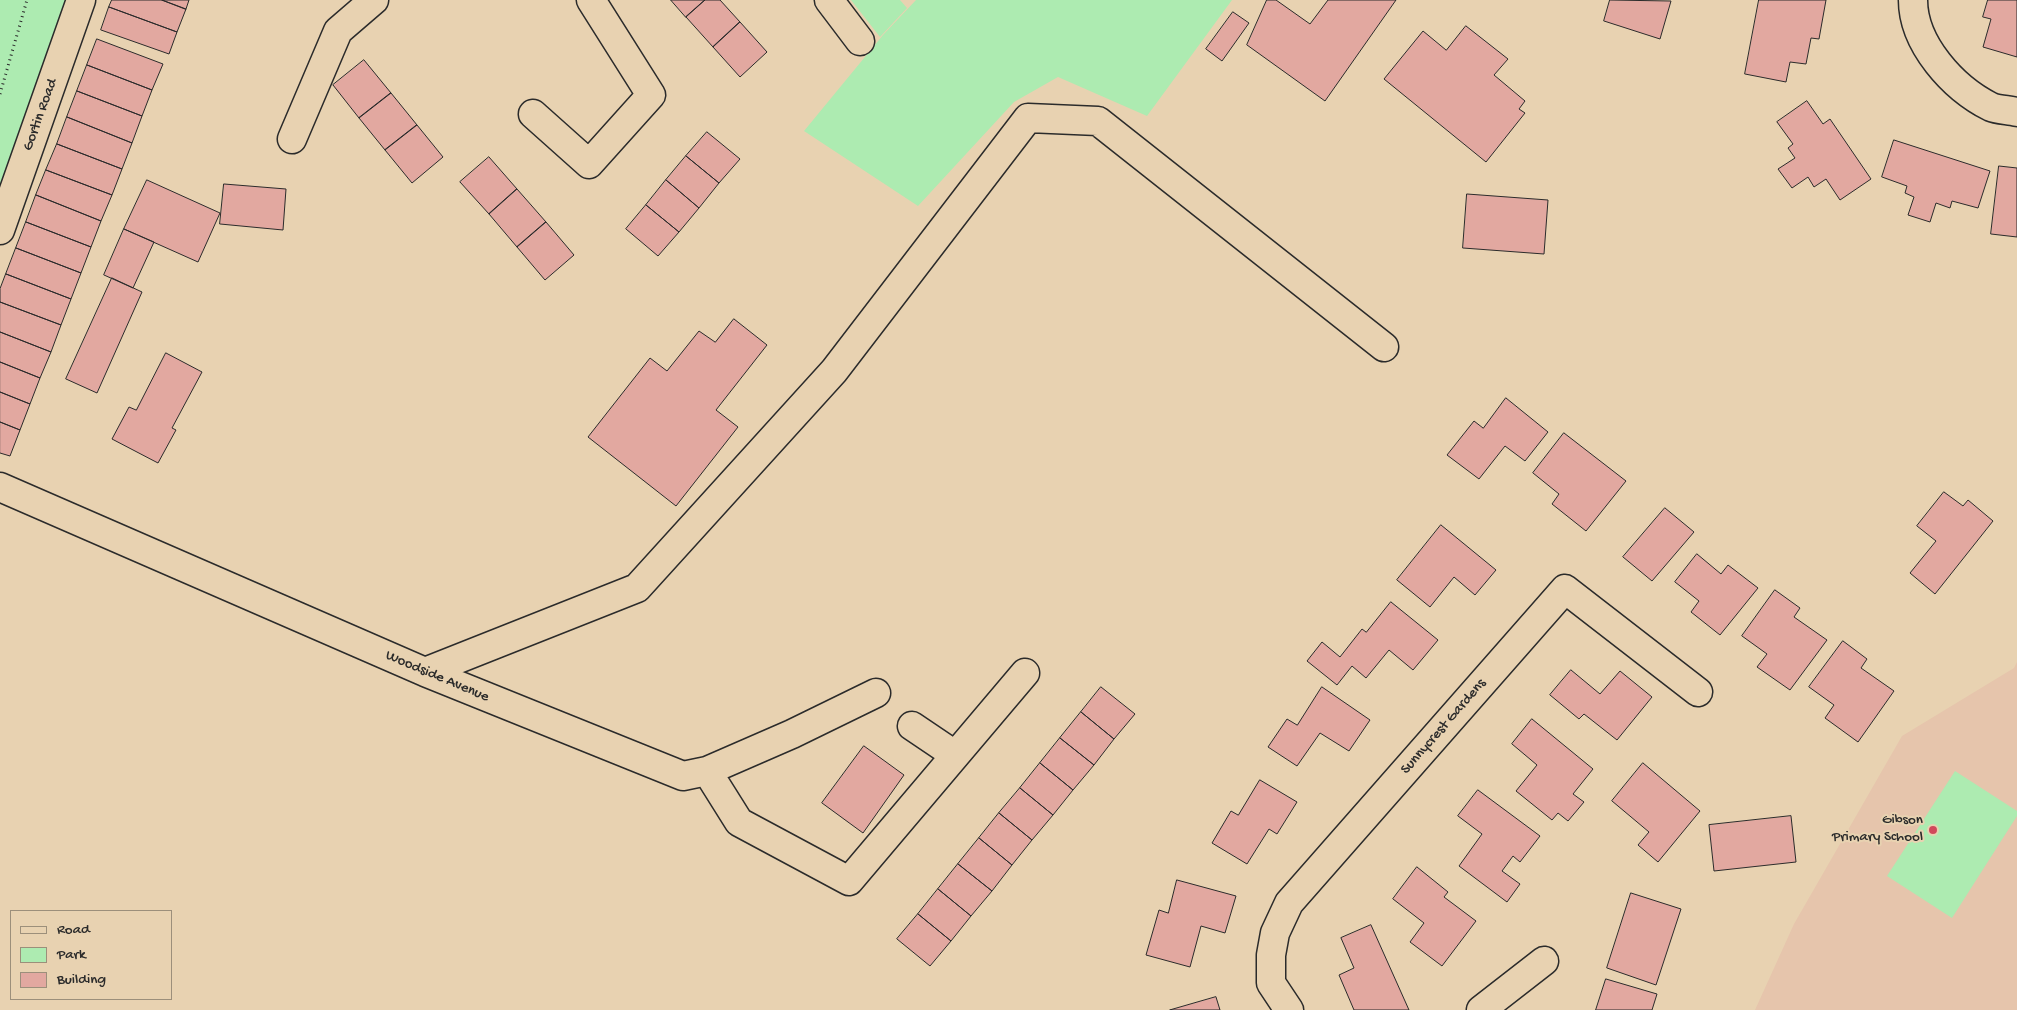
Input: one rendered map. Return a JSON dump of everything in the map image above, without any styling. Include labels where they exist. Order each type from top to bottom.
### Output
[{"type":"street","name":"Gortin Road","points":[[0,230],[81,0]]},
{"type":"street","points":[[292,139],[338,31],[374,0]]},
{"type":"street","points":[[533,114],[589,164],[651,95],[592,0]]},
{"type":"street","points":[[829,0],[860,41]]},
{"type":"street","points":[[1913,0],[1913,10],[1926,49],[1954,82],[1992,108],[2017,112]]},
{"type":"street","points":[[425,672],[637,588],[834,371],[1028,118],[1098,121],[1384,347]]},
{"type":"street","name":"Woodside Avenue","points":[[0,487],[425,672],[683,776],[707,771],[792,734],[876,693]]},
{"type":"street","name":"Sunnycrest Gardens","points":[[1289,1010],[1271,983],[1271,955],[1275,933],[1289,903],[1565,590],[1698,692]]},
{"type":"street","points":[[707,771],[739,822],[849,880],[1024,672]]},
{"type":"street","points":[[912,726],[955,755]]},
{"type":"street","points":[[1481,1010],[1544,961]]},
{"type":"path","points":[[0,94],[27,0]]},
{"type":"shaded area","name":"Gibson Primary School","points":[[2017,662],[2017,1010],[1755,1010],[1794,924],[1902,736],[2014,668]]},
{"type":"green space","points":[[0,0],[81,0],[0,230]]},
{"type":"green space","points":[[851,0],[900,0],[907,8],[880,37]]},
{"type":"green space","points":[[916,0],[1232,0],[1147,116],[1058,77],[1014,102],[918,206],[804,131],[883,35]]},
{"type":"green space","points":[[1955,771],[2017,811],[2017,816],[1952,918],[1887,876]]},
{"type":"building","points":[[112,0],[162,0],[186,9],[177,32],[109,7]]},
{"type":"building","points":[[162,0],[189,0],[186,9]]},
{"type":"building","points":[[671,0],[705,0],[686,17]]},
{"type":"building","points":[[705,0],[720,0],[740,22],[713,47],[686,17]]},
{"type":"building","points":[[1267,0],[1276,0],[1310,24],[1328,0],[1396,0],[1325,101],[1247,45]]},
{"type":"building","points":[[1610,0],[1671,1],[1660,39],[1604,21]]},
{"type":"building","points":[[1759,0],[1826,0],[1819,39],[1811,38],[1806,64],[1790,62],[1786,82],[1745,74]]},
{"type":"building","points":[[1988,0],[2017,0],[2017,57],[1983,47],[1991,19],[1983,17]]},
{"type":"building","points":[[109,7],[177,32],[169,54],[101,30]]},
{"type":"building","points":[[1233,12],[1249,23],[1222,61],[1206,49]]},
{"type":"building","points":[[740,22],[767,52],[740,77],[713,47]]},
{"type":"building","points":[[1466,26],[1508,59],[1494,75],[1525,101],[1519,109],[1525,113],[1486,162],[1384,79],[1423,31],[1446,50]]},
{"type":"building","points":[[97,39],[163,64],[152,90],[87,65]]},
{"type":"building","points":[[364,60],[391,93],[359,118],[333,85]]},
{"type":"building","points":[[87,65],[152,90],[142,116],[77,91]]},
{"type":"building","points":[[77,91],[142,116],[132,143],[67,117]]},
{"type":"building","points":[[391,93],[417,125],[385,150],[359,118]]},
{"type":"building","points":[[1807,101],[1823,124],[1830,119],[1871,179],[1840,200],[1826,179],[1814,187],[1808,177],[1792,188],[1778,169],[1795,158],[1788,148],[1793,144],[1777,122]]},
{"type":"building","points":[[67,117],[132,143],[122,169],[57,144]]},
{"type":"building","points":[[417,125],[443,157],[412,183],[385,150]]},
{"type":"building","points":[[707,132],[740,159],[719,183],[686,156]]},
{"type":"building","points":[[1894,140],[1990,171],[1978,208],[1952,201],[1950,208],[1936,203],[1930,222],[1908,215],[1914,197],[1905,193],[1907,186],[1882,177]]},
{"type":"building","points":[[57,144],[122,169],[112,195],[46,170]]},
{"type":"building","points":[[686,156],[719,183],[699,208],[666,180]]},
{"type":"building","points":[[489,157],[517,189],[489,214],[460,182]]},
{"type":"building","points":[[1999,166],[2017,168],[2017,237],[1991,234]]},
{"type":"building","points":[[46,170],[112,195],[101,221],[36,195]]},
{"type":"building","points":[[147,180],[220,213],[198,262],[124,229]]},
{"type":"building","points":[[666,180],[699,208],[679,232],[646,205]]},
{"type":"building","points":[[224,184],[286,189],[283,230],[220,224]]},
{"type":"building","points":[[517,189],[546,222],[517,247],[489,214]]},
{"type":"building","points":[[1467,194],[1548,200],[1544,254],[1463,248]]},
{"type":"building","points":[[36,195],[101,221],[91,247],[26,222]]},
{"type":"building","points":[[646,205],[679,232],[658,256],[626,229]]},
{"type":"building","points":[[26,222],[91,247],[81,273],[16,248]]},
{"type":"building","points":[[546,222],[574,255],[545,280],[517,247]]},
{"type":"building","points":[[124,229],[154,242],[133,288],[104,275]]},
{"type":"building","points":[[16,248],[81,273],[71,299],[6,274]]},
{"type":"building","points":[[6,274],[71,299],[61,325],[0,302],[0,289]]},
{"type":"building","points":[[112,278],[142,292],[97,393],[66,379]]},
{"type":"building","points":[[0,302],[61,325],[51,352],[0,332]]},
{"type":"building","points":[[734,319],[767,345],[716,410],[738,427],[676,506],[588,437],[650,358],[667,371],[699,331],[715,342]]},
{"type":"building","points":[[0,332],[51,352],[40,378],[0,362]]},
{"type":"building","points":[[166,353],[202,372],[172,428],[176,430],[158,463],[112,439],[129,407],[136,410]]},
{"type":"building","points":[[0,362],[40,378],[30,404],[0,392]]},
{"type":"building","points":[[0,392],[30,404],[20,430],[0,422]]},
{"type":"building","points":[[1506,398],[1548,432],[1525,461],[1505,446],[1479,479],[1447,455],[1474,421],[1483,428]]},
{"type":"building","points":[[0,422],[20,430],[10,456],[0,453]]},
{"type":"building","points":[[1564,433],[1626,481],[1586,531],[1552,504],[1559,494],[1533,473]]},
{"type":"building","points":[[1944,492],[1963,506],[1968,500],[1993,521],[1935,594],[1910,573],[1936,541],[1917,526]]},
{"type":"building","points":[[1665,508],[1694,532],[1652,581],[1623,557]]},
{"type":"building","points":[[1441,525],[1496,570],[1475,595],[1454,577],[1430,607],[1397,580]]},
{"type":"building","points":[[1697,554],[1721,574],[1728,565],[1758,588],[1720,635],[1691,612],[1699,601],[1675,582]]},
{"type":"building","points":[[1775,590],[1800,608],[1794,617],[1827,640],[1790,690],[1757,667],[1767,654],[1742,636]]},
{"type":"building","points":[[1391,602],[1438,640],[1413,670],[1389,650],[1366,678],[1352,666],[1337,685],[1307,661],[1322,642],[1340,657],[1362,629],[1366,632]]},
{"type":"building","points":[[1843,641],[1867,659],[1861,668],[1894,691],[1858,742],[1825,718],[1834,705],[1809,687]]},
{"type":"building","points":[[1571,670],[1600,694],[1620,671],[1652,697],[1617,740],[1584,714],[1579,719],[1550,695]]},
{"type":"building","points":[[1101,687],[1135,714],[1114,739],[1081,712]]},
{"type":"building","points":[[1322,687],[1370,720],[1349,751],[1320,733],[1297,766],[1268,747],[1287,719],[1297,725]]},
{"type":"building","points":[[1081,712],[1114,739],[1094,765],[1060,738]]},
{"type":"building","points":[[1532,719],[1593,769],[1573,794],[1584,802],[1568,821],[1558,813],[1552,820],[1516,791],[1537,765],[1512,744]]},
{"type":"building","points":[[1060,738],[1094,765],[1073,790],[1040,763]]},
{"type":"building","points":[[864,746],[904,775],[863,833],[822,803]]},
{"type":"building","points":[[1040,763],[1073,790],[1053,815],[1020,788]]},
{"type":"building","points":[[1643,763],[1700,811],[1658,862],[1638,845],[1649,832],[1612,801]]},
{"type":"building","points":[[1260,780],[1297,802],[1277,834],[1269,829],[1247,864],[1212,843],[1231,811],[1238,815]]},
{"type":"building","points":[[1020,788],[1053,815],[1032,840],[999,813]]},
{"type":"building","points":[[1478,790],[1540,836],[1520,862],[1513,856],[1502,871],[1520,884],[1507,902],[1459,866],[1482,834],[1458,816]]},
{"type":"building","points":[[999,813],[1032,840],[1012,865],[979,838]]},
{"type":"building","points":[[1791,816],[1796,862],[1714,871],[1709,825]]},
{"type":"building","points":[[979,838],[1012,865],[992,891],[958,864]]},
{"type":"building","points":[[958,864],[992,891],[971,916],[938,889]]},
{"type":"building","points":[[1417,867],[1448,892],[1444,897],[1476,921],[1442,966],[1410,942],[1424,923],[1393,899]]},
{"type":"building","points":[[1177,880],[1236,896],[1225,933],[1201,926],[1190,967],[1146,955],[1159,910],[1168,913]]},
{"type":"building","points":[[938,889],[971,916],[951,941],[918,914]]},
{"type":"building","points":[[1631,893],[1681,909],[1656,985],[1607,968]]},
{"type":"building","points":[[918,914],[951,941],[930,966],[897,939]]},
{"type":"building","points":[[1371,925],[1409,1010],[1354,1010],[1339,975],[1354,968],[1341,938]]},
{"type":"building","points":[[1606,979],[1657,994],[1652,1010],[1596,1010]]},
{"type":"building","points":[[1216,997],[1220,1010],[1170,1010]]},
{"type":"place","name":"Gibson Primary School","points":[[1933,830]]}]
